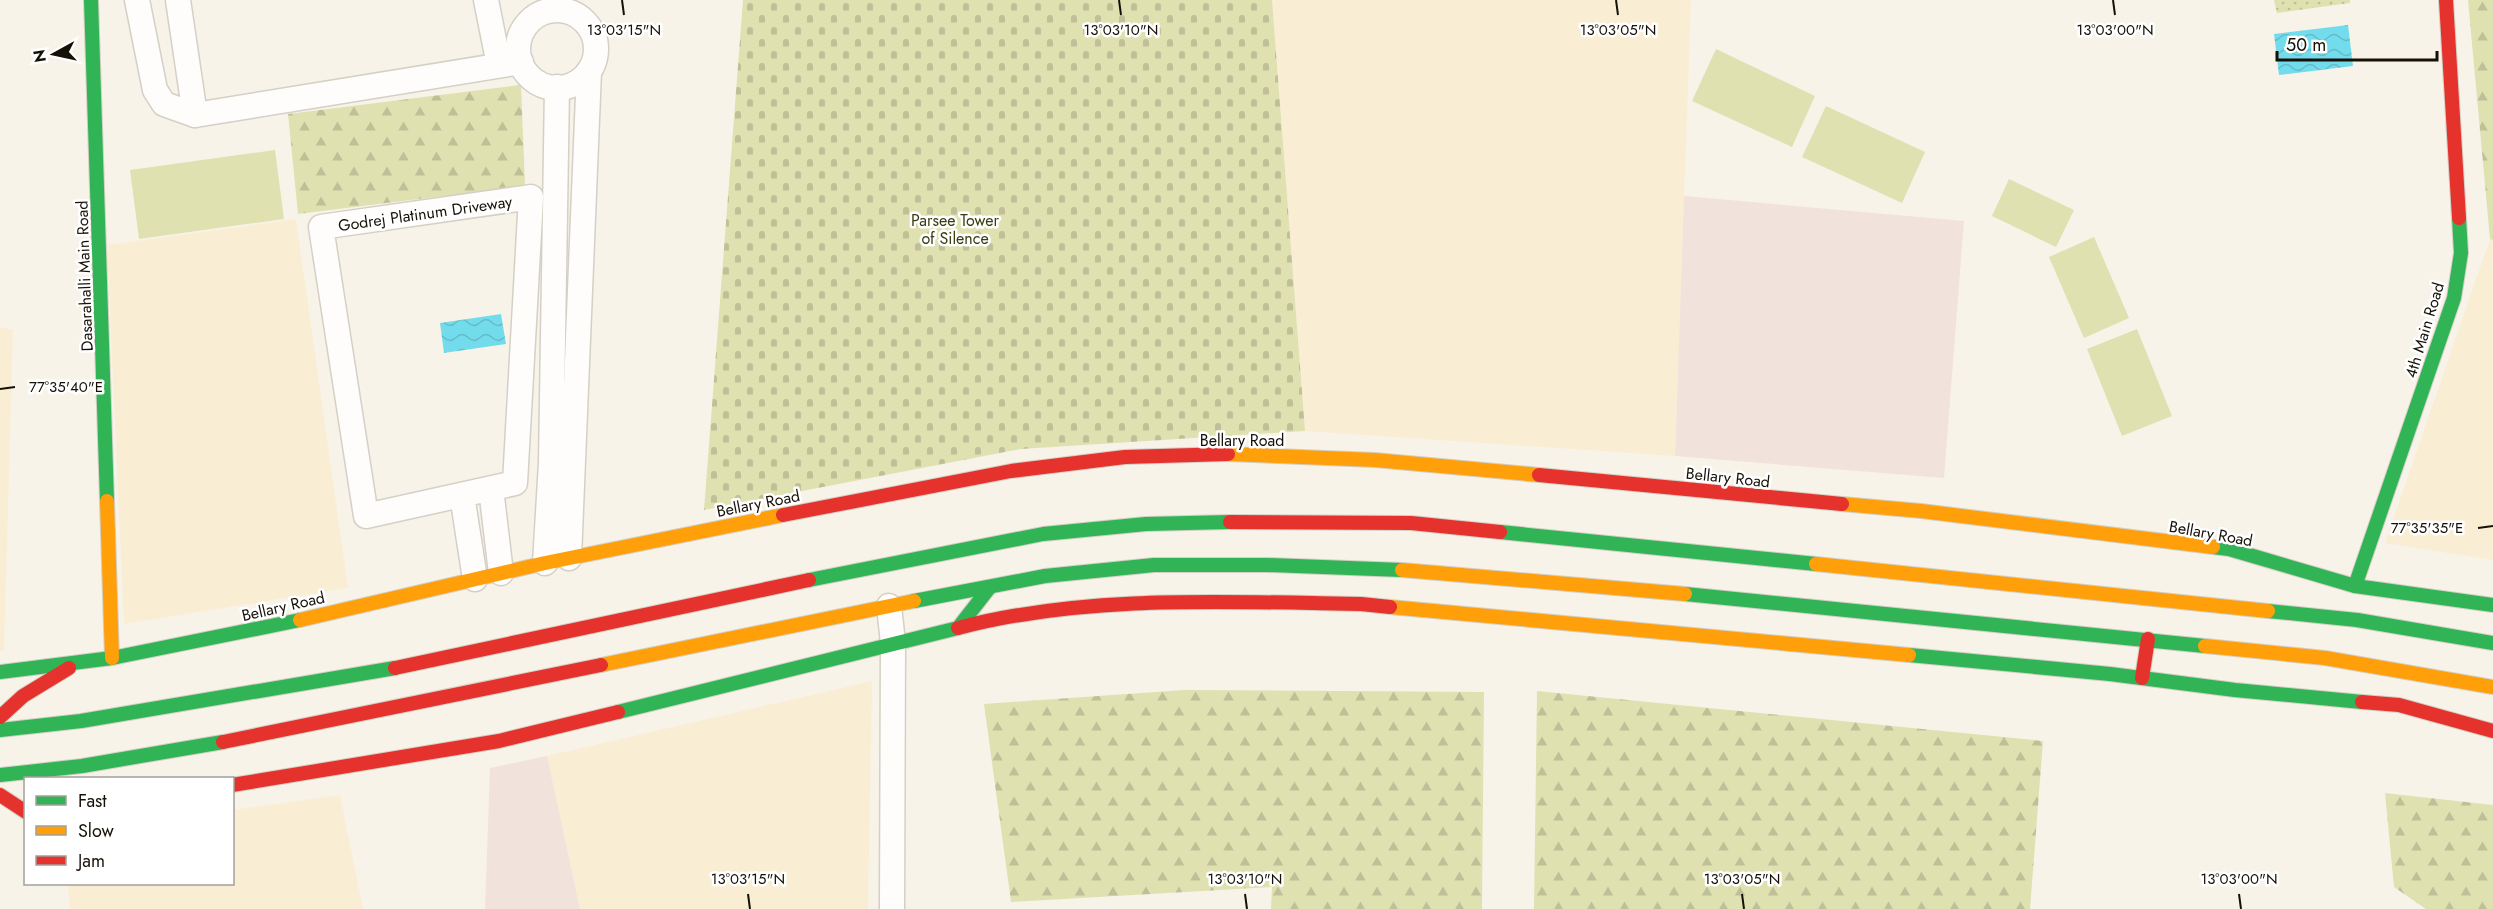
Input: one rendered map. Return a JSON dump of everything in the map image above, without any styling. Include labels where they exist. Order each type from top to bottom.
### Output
[{"type":"main road","name":"Dasarahalli Main Road","points":[[91,0],[112,658]]},
{"type":"main road","name":"4th Main Road","points":[[2355,586],[2454,298],[2461,253],[2446,0]]},
{"type":"main road","name":"Bellary Road","points":[[0,672],[112,658],[260,629],[545,563],[876,496],[1011,471],[1125,457],[1246,454],[1376,460],[1932,512],[2229,549],[2355,586],[2493,606]]},
{"type":"main road","points":[[0,730],[81,721],[395,668],[838,574],[1043,534],[1146,524],[1262,521],[1411,523],[2356,620],[2493,643]]},
{"type":"main road","points":[[0,775],[82,766],[285,731],[1045,576],[1154,565],[1278,565],[1415,572],[1711,596],[2343,660],[2426,677],[2493,687]]},
{"type":"main road","points":[[958,628],[990,587]]},
{"type":"main road","points":[[234,785],[499,741],[992,619],[1093,607],[1181,601],[1361,604],[2142,678],[2235,690],[2398,705],[2493,731]]},
{"type":"main road","points":[[2142,678],[2148,639]]},
{"type":"main road","points":[[0,717],[23,696],[79,662]]},
{"type":"main road","points":[[0,795],[23,818]]},
{"type":"street","points":[[137,0],[155,90],[164,104],[195,115],[510,63],[518,50],[525,27],[532,18],[554,9],[578,8],[593,34],[596,47],[589,71],[569,558]]},
{"type":"street","points":[[178,0],[195,115]]},
{"type":"street","points":[[486,0],[510,63],[545,86],[569,86],[589,71]]},
{"type":"street","points":[[545,563],[551,463],[557,87]]},
{"type":"street","name":"Godrej Platinum Driveway","points":[[531,197],[514,483],[491,489],[366,516],[321,227],[531,197]]},
{"type":"street","points":[[491,489],[501,573]]},
{"type":"street","points":[[462,495],[475,579]]},
{"type":"street","points":[[889,606],[893,643],[892,909]]},
{"type":"shaded area","points":[[1272,0],[1691,0],[1675,456],[1305,431]]},
{"type":"shaded area","points":[[1684,196],[1964,221],[1944,478],[1675,456]]},
{"type":"shaded area","points":[[296,219],[348,588],[124,624],[107,245]]},
{"type":"shaded area","points":[[2490,239],[2493,240],[2493,560],[2385,543]]},
{"type":"shaded area","points":[[0,327],[13,330],[4,651],[0,651]]},
{"type":"shaded area","points":[[872,681],[868,909],[580,909],[547,756]]},
{"type":"shaded area","points":[[547,756],[580,909],[485,909],[490,768]]},
{"type":"shaded area","points":[[340,795],[363,909],[70,909],[68,885],[234,885],[234,810]]},
{"type":"green space","name":"Parsee Tower of Silence","points":[[743,0],[1272,0],[1305,431],[1021,449],[704,510]]},
{"type":"green space","points":[[2274,0],[2350,0],[2350,3],[2277,13]]},
{"type":"green space","points":[[2468,0],[2493,0],[2493,240],[2490,239]]},
{"type":"green space","points":[[1716,49],[1815,96],[1792,147],[1692,101]]},
{"type":"green space","points":[[521,85],[525,186],[298,214],[288,114]]},
{"type":"green space","points":[[1826,106],[1925,152],[1902,203],[1802,157]]},
{"type":"green space","points":[[275,150],[284,219],[139,239],[130,170]]},
{"type":"green space","points":[[2009,179],[2074,210],[2056,247],[1992,216]]},
{"type":"green space","points":[[2094,237],[2129,318],[2084,338],[2049,257]]},
{"type":"green space","points":[[2137,329],[2172,416],[2122,436],[2087,349]]},
{"type":"green space","points":[[1184,690],[1484,692],[1482,909],[1271,909],[1272,887],[1011,902],[984,704]]},
{"type":"green space","points":[[1537,691],[2043,741],[2030,909],[1534,909]]},
{"type":"green space","points":[[2385,793],[2493,805],[2493,909],[2426,909],[2394,887]]},
{"type":"water","points":[[2348,25],[2353,66],[2279,75],[2274,34]]},
{"type":"water","points":[[501,314],[506,344],[444,353],[440,323]]},
{"type":"traffic: fast","points":[[91,0],[107,501]]},
{"type":"traffic: fast","points":[[2355,586],[2454,298],[2461,253],[2459,218]]},
{"type":"traffic: fast","points":[[809,580],[1043,534],[1146,524],[1230,522]]},
{"type":"traffic: fast","points":[[1500,532],[1816,564]]},
{"type":"traffic: fast","points":[[2213,547],[2229,549],[2355,586],[2493,605]]},
{"type":"traffic: fast","points":[[914,601],[1045,576],[1154,565],[1267,565],[1402,570]]},
{"type":"traffic: fast","points":[[618,712],[958,628],[990,587]]},
{"type":"traffic: fast","points":[[1685,594],[2205,646]]},
{"type":"traffic: fast","points":[[2268,611],[2357,620],[2493,643]]},
{"type":"traffic: fast","points":[[0,672],[112,658],[300,620]]},
{"type":"traffic: fast","points":[[1909,655],[2110,674],[2235,690],[2362,702]]},
{"type":"traffic: fast","points":[[0,730],[81,721],[395,668]]},
{"type":"traffic: fast","points":[[0,775],[82,766],[223,742]]},
{"type":"traffic: slow","points":[[1228,454],[1375,460],[1539,475]]},
{"type":"traffic: slow","points":[[107,501],[112,658]]},
{"type":"traffic: slow","points":[[1842,504],[1921,511],[2213,547]]},
{"type":"traffic: slow","points":[[300,620],[545,563],[783,515]]},
{"type":"traffic: slow","points":[[1816,564],[2268,611]]},
{"type":"traffic: slow","points":[[1402,570],[1685,594]]},
{"type":"traffic: slow","points":[[601,665],[914,601]]},
{"type":"traffic: slow","points":[[1390,607],[1909,655]]},
{"type":"traffic: slow","points":[[2205,646],[2325,658],[2493,687]]},
{"type":"traffic: jam","points":[[2446,0],[2459,218]]},
{"type":"traffic: jam","points":[[783,515],[1011,471],[1125,457],[1228,454]]},
{"type":"traffic: jam","points":[[1539,475],[1842,504]]},
{"type":"traffic: jam","points":[[1230,522],[1411,523],[1500,532]]},
{"type":"traffic: jam","points":[[395,668],[809,580]]},
{"type":"traffic: jam","points":[[958,628],[1007,617],[1057,610],[1158,602],[1361,604],[1390,607]]},
{"type":"traffic: jam","points":[[2142,678],[2148,639]]},
{"type":"traffic: jam","points":[[223,742],[601,665]]},
{"type":"traffic: jam","points":[[0,717],[23,696],[69,668]]},
{"type":"traffic: jam","points":[[2362,702],[2399,705],[2493,731]]},
{"type":"traffic: jam","points":[[234,785],[499,741],[618,712]]},
{"type":"traffic: jam","points":[[0,795],[24,811]]}]
